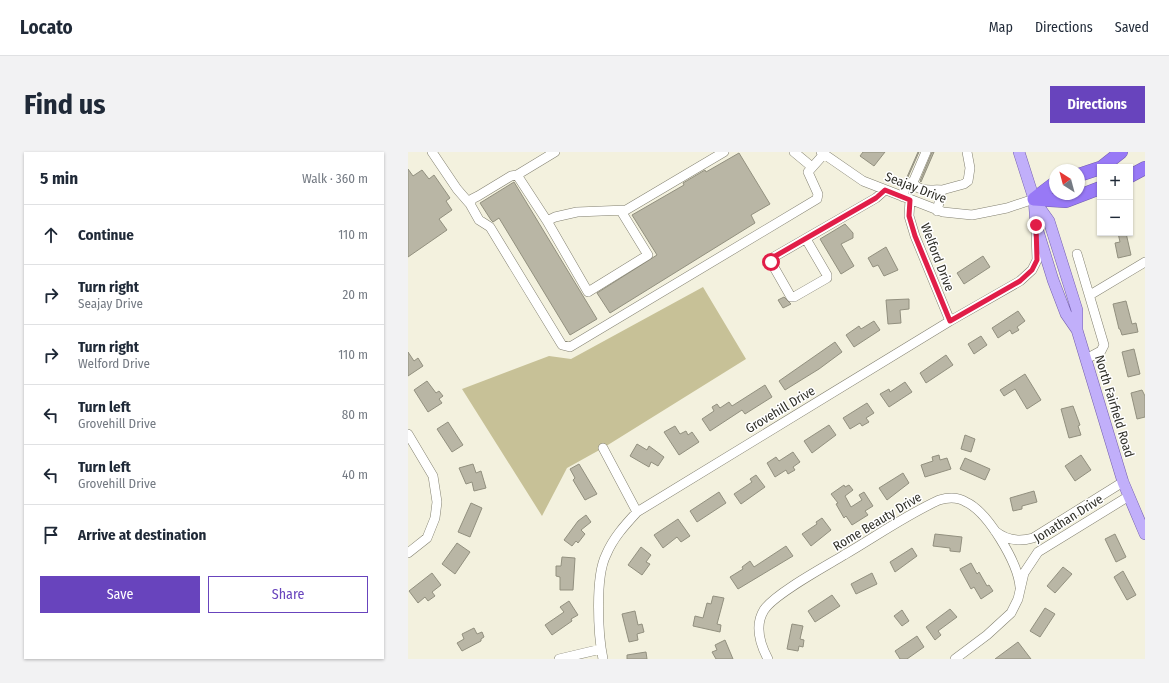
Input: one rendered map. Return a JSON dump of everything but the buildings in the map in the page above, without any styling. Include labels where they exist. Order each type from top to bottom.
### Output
[{"type":"highway","points":[[1105,164],[1121,152]]},
{"type":"highway","points":[[1085,173],[1097,168]]},
{"type":"highway","points":[[1133,174],[1145,168]]},
{"type":"highway","points":[[1034,199],[1049,188]]},
{"type":"highway","points":[[1034,199],[1066,200],[1097,189]]},
{"type":"main road","name":"North Fairfield Road","points":[[1019,152],[1034,199],[1036,225],[1066,314],[1076,330],[1086,359],[1123,482],[1145,534]]},
{"type":"main road","name":"North Fairfield Road","points":[[1034,199],[1049,221],[1077,310],[1076,330]]},
{"type":"street","points":[[432,152],[457,189],[470,204],[479,220],[490,227],[562,345],[570,347],[817,199],[818,194],[808,175],[812,167],[823,153]]},
{"type":"street","points":[[470,204],[472,199],[556,152]]},
{"type":"street","points":[[547,221],[555,217],[577,212],[626,210],[724,152]]},
{"type":"street","points":[[794,152],[812,167]]},
{"type":"street","points":[[907,199],[905,189],[914,180],[926,152]]},
{"type":"street","points":[[912,182],[916,187],[921,189],[942,190],[964,184],[968,181],[970,168],[967,152]]},
{"type":"street","name":"Seajay Drive","points":[[823,153],[863,181],[937,211],[958,215],[972,215],[1007,208],[1034,199]]},
{"type":"street","points":[[517,175],[547,221],[588,292],[648,255],[621,210]]},
{"type":"street","points":[[806,239],[827,275],[827,278],[794,297],[790,297],[771,262],[772,258],[876,198],[885,190]]},
{"type":"street","points":[[937,211],[942,190]]},
{"type":"street","name":"Welford Drive","points":[[907,199],[909,216],[915,236],[950,321]]},
{"type":"street","name":"Grovehill Drive","points":[[603,659],[598,606],[605,556],[620,530],[637,512],[950,321],[1020,281],[1032,270],[1037,260],[1036,225]]},
{"type":"street","points":[[1077,254],[1104,345],[1101,351],[1086,359]]},
{"type":"street","points":[[1090,294],[1145,262]]},
{"type":"street","points":[[408,434],[433,476],[437,502],[435,518],[427,538],[408,553]]},
{"type":"street","points":[[603,448],[637,512]]},
{"type":"street","name":"Jonathan Drive","points":[[992,528],[1000,535],[1011,539],[1022,540],[1033,538],[1123,482]]},
{"type":"street","name":"Jonathan Drive","points":[[955,659],[987,635],[1011,613],[1018,599],[1026,568],[1038,552],[1129,496]]},
{"type":"street","name":"Rome Beauty Drive","points":[[768,659],[760,641],[758,625],[761,615],[770,602],[929,504],[946,498],[961,499],[977,509],[992,528],[1015,566],[1020,587]]},
{"type":"street","points":[[559,659],[601,649]]},
{"type":"shaded area","points":[[703,287],[746,359],[603,448],[567,468],[542,516],[462,389],[549,356],[571,359]]},
{"type":"route","points":[[771,262],[772,258],[876,198],[885,190],[910,200],[909,216],[915,236],[930,276],[950,321],[1020,281],[1032,270],[1037,260],[1036,225]]}]
